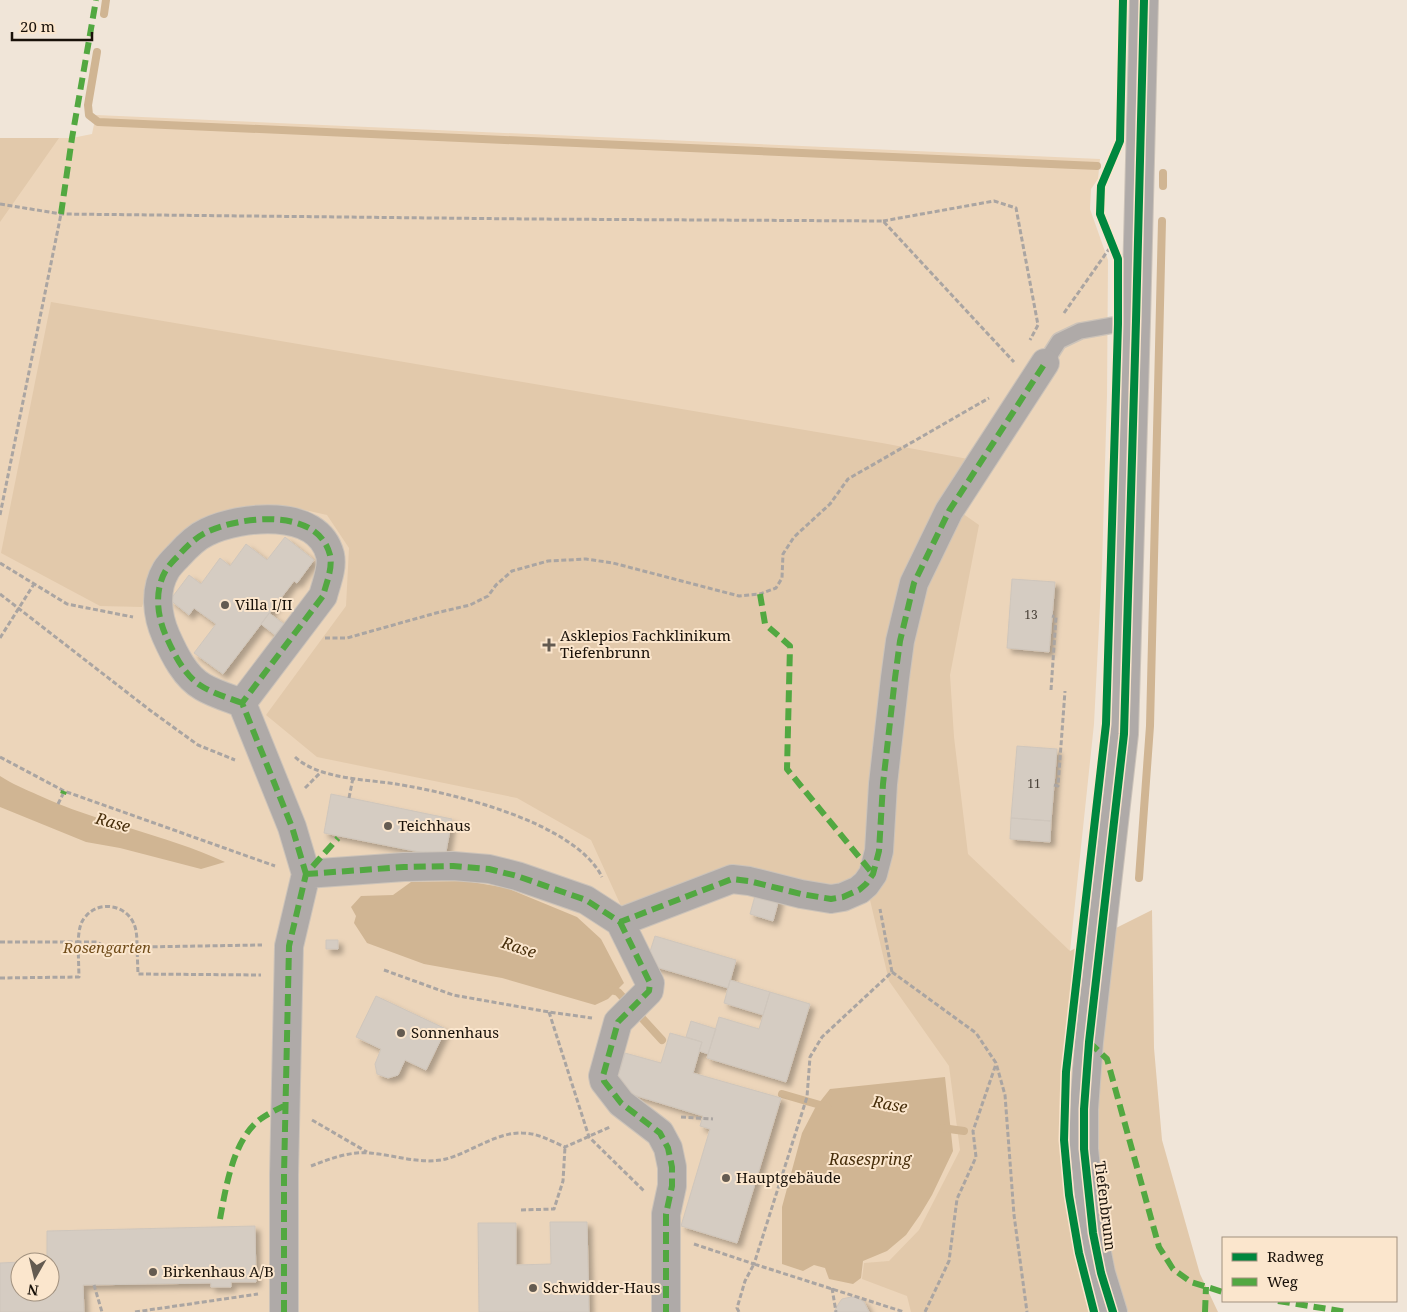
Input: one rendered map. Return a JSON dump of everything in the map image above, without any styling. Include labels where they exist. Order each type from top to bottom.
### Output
[{"type":"street","name":"Tiefenbrunn","points":[[1113,1312],[1101,1273],[1093,1233],[1084,1149],[1084,1109],[1089,1042],[1124,734],[1144,0]]},
{"type":"street","points":[[615,918],[732,879],[831,899],[843,897],[866,884],[873,874],[879,851],[883,784],[895,678],[900,640],[914,583],[949,511],[1041,359]]},
{"type":"street","points":[[242,703],[323,596],[330,556],[323,540],[308,527],[291,522],[265,519],[231,523],[205,532],[186,546],[166,570],[159,587],[159,617],[174,654],[186,671],[202,687],[242,703],[292,826],[306,874],[289,946],[283,1301]]},
{"type":"street","points":[[306,874],[404,867],[453,866],[489,869],[518,876],[586,900],[615,918],[650,983],[649,991],[628,1011],[604,1071],[604,1081],[621,1103],[660,1133],[668,1148],[672,1167],[672,1186],[666,1214],[666,1312]]},
{"type":"lane","points":[[1041,359],[1080,331],[1136,321]]},
{"type":"path","points":[[0,204],[61,214],[883,221],[994,202],[1016,208],[1038,325],[1041,359]]},
{"type":"path","points":[[0,515],[61,214]]},
{"type":"path","points":[[883,221],[1041,359]]},
{"type":"path","points":[[1041,359],[1053,330],[1114,248]]},
{"type":"path","points":[[300,625],[316,637],[348,638],[470,605],[488,596],[496,585],[512,571],[548,561],[595,560],[740,596],[760,594],[776,588],[782,578],[783,554],[794,536],[830,504],[848,480],[994,394]]},
{"type":"path","points":[[0,563],[68,604],[132,617],[159,617]]},
{"type":"path","points":[[0,638],[34,584]]},
{"type":"path","points":[[0,594],[198,745],[271,775]]},
{"type":"path","points":[[1051,690],[1056,617],[1052,616]]},
{"type":"path","points":[[1054,785],[1058,786],[1065,691]]},
{"type":"path","points":[[294,756],[320,772],[430,790],[512,813],[549,830],[584,856],[600,873],[606,886],[615,918]]},
{"type":"path","points":[[0,757],[64,791],[199,838],[264,864],[306,874]]},
{"type":"path","points":[[349,798],[353,778]]},
{"type":"path","points":[[58,804],[63,794]]},
{"type":"path","points":[[873,874],[892,972],[976,1033],[996,1063],[1004,1095],[1014,1215],[1027,1312]]},
{"type":"path","points":[[0,978],[79,977],[78,942],[80,928],[85,916],[106,906],[116,907],[126,912],[134,924],[138,974],[261,975],[261,968]]},
{"type":"path","points":[[0,942],[97,942],[109,949],[137,947],[289,946]]},
{"type":"path","points":[[261,945],[261,952]]},
{"type":"path","points":[[384,970],[453,995],[549,1012],[628,1011]]},
{"type":"path","points":[[804,1108],[807,1097],[810,1057],[822,1037],[892,972]]},
{"type":"path","points":[[925,1312],[949,1260],[957,1199],[976,1157],[974,1131],[996,1063]]},
{"type":"path","points":[[286,1105],[368,1153]]},
{"type":"path","points":[[284,1175],[334,1157],[368,1153],[420,1161],[446,1159],[493,1140],[520,1133],[537,1134],[565,1147],[616,1125]]},
{"type":"path","points":[[521,1210],[554,1210],[563,1181],[565,1147]]},
{"type":"path","points":[[739,1312],[737,1308],[739,1299],[745,1281],[754,1264],[904,1312]]},
{"type":"path","points":[[94,1285],[102,1312]]},
{"type":"path","points":[[832,1288],[836,1312]]},
{"type":"path","points":[[134,1312],[283,1301]]},
{"type":"green space","name":"Asklepios Fachklinikum Tiefenbrunn","points":[[96,115],[1100,159],[1098,179],[1091,189],[1090,209],[1108,260],[1107,396],[1102,567],[1094,724],[1070,951],[1091,1312],[0,1312],[0,138],[72,138],[92,134]]},
{"type":"shaded area","points":[[0,138],[59,138],[0,222]]},
{"type":"shaded area","points":[[51,302],[968,459],[952,479],[959,511],[979,525],[950,675],[954,737],[968,854],[1070,951],[1152,910],[1154,1048],[1162,1140],[1200,1274],[1218,1312],[911,1312],[907,1296],[862,1279],[864,1263],[889,1261],[919,1230],[960,1150],[949,1066],[889,981],[863,870],[854,878],[844,883],[799,882],[664,895],[621,906],[591,840],[517,798],[317,757],[266,715],[346,606],[349,548],[327,515],[287,506],[193,525],[154,568],[142,607],[100,606],[1,553]]},
{"type":"water","points":[[0,776],[9,782],[61,805],[202,852],[225,862],[201,869],[120,848],[86,842],[0,807]]},
{"type":"water","points":[[466,881],[507,888],[577,917],[601,939],[624,983],[608,999],[595,1005],[502,978],[424,964],[367,943],[354,923],[356,916],[351,907],[361,896],[393,895],[411,882]]},
{"type":"water","name":"Rasespring","points":[[945,1077],[953,1151],[932,1195],[906,1235],[887,1251],[863,1261],[861,1278],[853,1284],[829,1279],[825,1268],[814,1265],[803,1271],[782,1264],[782,1207],[802,1133],[815,1108],[830,1089]]},
{"type":"building","name":"Villa I/II","points":[[285,537],[314,560],[297,583],[294,581],[223,674],[194,653],[216,624],[194,608],[189,615],[170,600],[189,575],[201,584],[220,558],[230,566],[246,544],[267,560]]},
{"type":"building","points":[[1012,579],[1055,582],[1049,652],[1007,648]]},
{"type":"building","points":[[269,613],[284,624],[275,635],[261,624]]},
{"type":"building","points":[[1017,746],[1057,749],[1051,821],[1011,818]]},
{"type":"building","name":"Teichhaus","points":[[331,794],[452,819],[445,857],[324,833]]},
{"type":"building","points":[[1011,818],[1051,821],[1050,842],[1010,839]]},
{"type":"building","points":[[756,892],[779,899],[773,921],[750,914]]},
{"type":"building","points":[[655,936],[736,960],[728,988],[646,964]]},
{"type":"building","points":[[326,940],[338,940],[338,949],[326,949]]},
{"type":"building","points":[[730,980],[770,992],[763,1015],[724,1003]]},
{"type":"building","points":[[770,992],[810,1004],[786,1082],[707,1058],[719,1017],[759,1029]]},
{"type":"building","name":"Sonnenhaus","points":[[376,996],[446,1029],[426,1070],[405,1060],[398,1075],[388,1078],[377,1074],[375,1064],[381,1049],[356,1037]]},
{"type":"building","points":[[691,1021],[716,1029],[708,1054],[699,1051],[702,1042],[686,1037]]},
{"type":"building","name":"Hauptgebäude","points":[[670,1033],[702,1042],[693,1073],[781,1098],[737,1243],[681,1226],[710,1129],[700,1126],[703,1116],[614,1089],[625,1053],[661,1063]]},
{"type":"building","name":"Schwidder-Haus","points":[[550,1222],[587,1222],[589,1312],[479,1312],[478,1223],[516,1223],[516,1265],[551,1264]]},
{"type":"building","name":"Birkenhaus A/B","points":[[255,1226],[256,1282],[231,1282],[231,1287],[211,1287],[211,1283],[83,1285],[84,1312],[0,1312],[0,1263],[10,1262],[10,1302],[60,1302],[60,1252],[47,1252],[47,1231]]},
{"type":"building","points":[[856,1297],[864,1302],[869,1312],[834,1312],[842,1299]]},
{"type":"waterway","points":[[104,14],[106,0]]},
{"type":"waterway","points":[[97,52],[88,105],[89,115],[98,122],[1097,166]]},
{"type":"waterway","points":[[1163,173],[1163,186]]},
{"type":"waterway","points":[[1139,878],[1150,726],[1162,221]]},
{"type":"waterway","name":"Rase","points":[[607,989],[618,992],[662,1040]]},
{"type":"waterway","name":"Rase","points":[[782,1094],[827,1107]]},
{"type":"waterway","name":"Rase","points":[[942,1128],[964,1131]]},
{"type":"marked path","points":[[61,214],[96,0]]},
{"type":"marked path","points":[[306,874],[404,867],[453,866],[489,869],[517,876],[586,900],[620,922],[732,879],[831,899],[843,897],[859,890],[873,874],[879,851],[883,784],[895,678],[900,641],[914,583],[949,511],[1045,363]]},
{"type":"marked path","points":[[242,703],[217,694],[197,683],[185,671],[176,657],[163,628],[159,612],[158,594],[162,578],[166,570],[191,543],[207,532],[239,522],[258,520],[295,522],[310,529],[323,540],[330,555],[330,571],[323,596],[242,703],[292,827],[306,874]]},
{"type":"marked path","points":[[760,594],[765,624],[790,646],[787,769],[873,874]]},
{"type":"marked path","points":[[284,1312],[284,1175],[289,946],[306,874],[338,838]]},
{"type":"marked path","points":[[620,922],[650,983],[649,991],[618,1022],[603,1076],[604,1081],[621,1103],[660,1133],[668,1148],[672,1167],[672,1186],[666,1214],[666,1312]]},
{"type":"marked path","points":[[1089,1042],[1107,1059],[1159,1247],[1173,1269],[1191,1282],[1222,1292]]},
{"type":"marked path","points":[[220,1219],[232,1164],[244,1138],[262,1118],[286,1105]]},
{"type":"marked path","points":[[1205,1312],[1206,1287]]},
{"type":"marked path","points":[[1284,1302],[1347,1312]]},
{"type":"cycle path","points":[[1094,1312],[1079,1253],[1069,1195],[1064,1140],[1066,1072],[1106,724],[1118,324],[1118,259],[1100,214],[1101,186],[1120,141],[1123,0]]},
{"type":"cycle path","points":[[1113,1312],[1101,1273],[1093,1233],[1084,1149],[1084,1109],[1089,1042],[1124,734],[1144,0]]},
{"type":"place","name":"Villa I/II","points":[[225,605]]},
{"type":"place","name":"Asklepios Fachklinikum Tiefenbrunn","points":[[549,645]]},
{"type":"place","name":"Teichhaus","points":[[388,826]]},
{"type":"place","name":"Sonnenhaus","points":[[401,1033]]},
{"type":"place","name":"Hauptgebäude","points":[[726,1178]]},
{"type":"place","name":"Birkenhaus A/B","points":[[153,1272]]},
{"type":"place","name":"Schwidder-Haus","points":[[533,1288]]},
{"type":"park label","name":"Rosengarten","points":[[107,948]]}]
